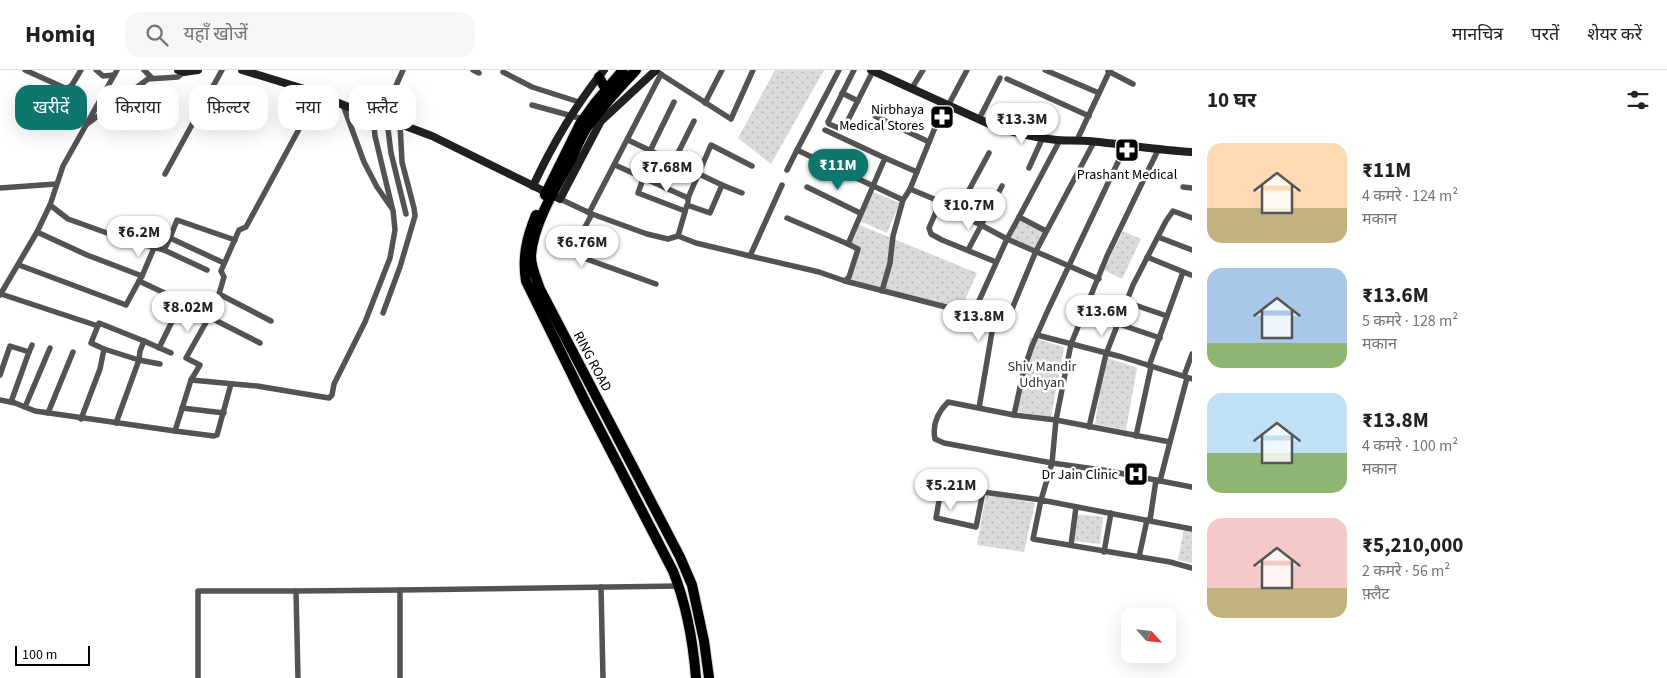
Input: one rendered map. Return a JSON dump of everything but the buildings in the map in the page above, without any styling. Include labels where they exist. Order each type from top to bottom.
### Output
[{"type":"highway","name":"RING ROAD","points":[[624,70],[606,90],[584,120],[553,195],[532,226],[524,249],[524,266],[526,281],[584,399],[673,570],[692,637],[696,678]]},
{"type":"highway","name":"RING ROAD","points":[[636,70],[586,129],[541,219],[531,255],[533,272],[540,289],[680,557],[691,583],[704,641],[709,678]]},
{"type":"highway","points":[[602,73],[606,90]]},
{"type":"street","points":[[25,70],[66,89],[72,85],[81,70]]},
{"type":"street","points":[[96,70],[103,76],[116,73]]},
{"type":"street","points":[[144,70],[152,78]]},
{"type":"street","points":[[87,124],[152,78],[178,76],[181,71],[198,70]]},
{"type":"street","points":[[164,174],[222,70]]},
{"type":"street","points":[[242,70],[291,85]]},
{"type":"street","points":[[397,85],[403,70]]},
{"type":"street","points":[[705,103],[722,70]]},
{"type":"street","points":[[658,72],[731,120],[753,70]]},
{"type":"street","points":[[787,170],[839,70]]},
{"type":"street","points":[[854,70],[828,121],[829,124],[841,129],[843,129],[858,101],[872,71],[1004,129],[1060,140],[1077,140],[1158,150],[1192,152]]},
{"type":"street","points":[[912,88],[923,70]]},
{"type":"street","points":[[882,292],[890,263],[893,236],[903,200],[910,189],[947,104],[967,70]]},
{"type":"street","points":[[1045,70],[1099,93]]},
{"type":"street","points":[[1077,140],[1108,71],[1133,84]]},
{"type":"street","points":[[503,72],[532,87],[579,102]]},
{"type":"street","points":[[553,195],[601,121],[658,72]]},
{"type":"street","points":[[656,284],[575,255],[573,249],[628,140],[658,72]]},
{"type":"street","points":[[87,123],[116,73]]},
{"type":"street","points":[[533,186],[550,148],[579,102],[602,73]]},
{"type":"street","points":[[979,119],[1000,78]]},
{"type":"street","points":[[1007,79],[1089,116]]},
{"type":"street","points":[[842,93],[858,101]]},
{"type":"street","points":[[650,151],[674,102]]},
{"type":"street","points":[[339,103],[349,107]]},
{"type":"street","points":[[343,105],[364,162],[392,210]]},
{"type":"street","points":[[532,105],[584,120]]},
{"type":"street","points":[[874,116],[929,142]]},
{"type":"street","points":[[673,162],[694,121]]},
{"type":"street","points":[[83,130],[63,166],[50,205],[37,232],[0,295],[98,326]]},
{"type":"street","points":[[175,432],[191,380],[200,364],[186,358],[219,294],[224,277],[221,271],[224,263],[239,230],[246,227],[299,130]]},
{"type":"street","points":[[191,380],[258,386],[322,398],[329,398],[332,395],[334,384],[365,322],[390,258],[395,237],[392,210],[374,130]]},
{"type":"street","points":[[386,130],[406,214]]},
{"type":"street","points":[[383,314],[400,267],[415,216],[400,152],[400,130]]},
{"type":"street","points":[[416,130],[432,136],[591,214],[654,236],[668,239],[678,236],[696,243],[819,272],[882,292],[1002,323],[1007,321],[1036,251],[1094,142]]},
{"type":"street","points":[[825,130],[917,172]]},
{"type":"street","points":[[1029,168],[1043,137]]},
{"type":"street","points":[[628,140],[722,185],[742,192]]},
{"type":"street","points":[[973,314],[1007,240],[1060,140]]},
{"type":"street","points":[[678,236],[688,198],[711,145],[752,166]]},
{"type":"street","points":[[1014,415],[1024,369],[1037,336],[1126,145]]},
{"type":"street","points":[[797,150],[903,200]]},
{"type":"street","points":[[1158,150],[1107,256],[1071,344],[1056,420],[1052,463],[1041,500],[1033,539],[1192,568]]},
{"type":"street","points":[[956,214],[989,153]]},
{"type":"street","points":[[848,244],[884,158]]},
{"type":"street","points":[[615,166],[688,198]]},
{"type":"street","points":[[643,178],[638,193],[686,208],[710,213],[722,185]]},
{"type":"street","points":[[0,188],[56,184]]},
{"type":"street","points":[[750,256],[782,185]]},
{"type":"street","points":[[968,250],[1002,186]]},
{"type":"street","points":[[1183,187],[1192,188]]},
{"type":"street","points":[[807,188],[860,213]]},
{"type":"street","points":[[910,189],[939,201],[939,205],[1007,240],[1099,279]]},
{"type":"street","points":[[50,205],[68,219],[121,238],[164,250],[207,270]]},
{"type":"street","points":[[939,205],[929,228],[930,232],[942,240],[996,262]]},
{"type":"street","points":[[1089,427],[1106,354],[1126,302],[1147,257],[1173,211],[1192,218]]},
{"type":"street","points":[[787,218],[858,249],[849,277],[845,281]]},
{"type":"street","points":[[1019,218],[1046,231]]},
{"type":"street","points":[[164,250],[177,220],[235,240]]},
{"type":"street","points":[[37,232],[140,279],[260,343]]},
{"type":"street","points":[[1158,236],[1192,250]]},
{"type":"street","points":[[170,238],[224,263]]},
{"type":"street","points":[[19,264],[126,305],[154,248]]},
{"type":"street","points":[[1147,257],[1190,275]]},
{"type":"street","points":[[1136,436],[1150,367],[1183,272]]},
{"type":"street","points":[[219,294],[271,321]]},
{"type":"street","points":[[159,348],[182,301]]},
{"type":"street","points":[[1126,302],[1167,316]]},
{"type":"street","points":[[979,408],[994,320]]},
{"type":"street","points":[[160,364],[138,360],[91,343],[99,323],[171,353]]},
{"type":"street","points":[[1119,324],[1160,338]]},
{"type":"street","points":[[1037,336],[1122,357],[1188,378]]},
{"type":"street","points":[[116,424],[144,341]]},
{"type":"street","points":[[11,402],[32,345]]},
{"type":"street","points":[[0,375],[10,346],[29,352]]},
{"type":"street","points":[[25,407],[50,348]]},
{"type":"street","points":[[81,418],[100,369],[104,349]]},
{"type":"street","points":[[48,413],[73,352]]},
{"type":"street","points":[[1139,557],[1158,481],[1188,378],[1192,354]]},
{"type":"street","points":[[0,400],[48,413],[116,424],[214,436],[219,431],[232,384]]},
{"type":"street","points":[[1170,442],[948,402],[940,410],[933,431],[935,439],[944,443],[1192,487]]},
{"type":"street","points":[[182,408],[224,413]]},
{"type":"street","points":[[925,480],[1192,529]]},
{"type":"street","points":[[942,484],[936,518],[976,527],[983,492]]},
{"type":"street","points":[[1071,545],[1076,507]]},
{"type":"street","points":[[1104,552],[1111,513]]},
{"type":"street","points":[[198,678],[198,591],[679,586]]},
{"type":"street","points":[[601,587],[603,678]]},
{"type":"street","points":[[400,590],[400,678]]},
{"type":"street","points":[[296,591],[298,678]]},
{"type":"green space","points":[[775,70],[824,70],[771,164],[738,138]]},
{"type":"green space","points":[[871,191],[900,203],[887,233],[858,220]]},
{"type":"green space","points":[[1019,221],[1044,232],[1036,250],[1011,239]]},
{"type":"green space","points":[[857,224],[977,273],[961,309],[850,280],[860,250],[850,241]]},
{"type":"green space","points":[[1123,231],[1141,239],[1122,279],[1104,270]]},
{"type":"green space","name":"Shiv Mandir Udhyan","points":[[1030,337],[1064,347],[1051,417],[1018,412]]},
{"type":"green space","points":[[1105,357],[1137,368],[1126,430],[1095,424]]},
{"type":"green space","points":[[986,494],[1035,503],[1024,552],[977,545]]},
{"type":"green space","points":[[1076,514],[1103,517],[1100,544],[1073,541]]},
{"type":"green space","points":[[1184,529],[1192,530],[1192,563],[1178,560]]},
{"type":"place","name":"Nirbhaya Medical Stores","points":[[942,117]]},
{"type":"place","name":"Prashant Medical","points":[[1127,150]]},
{"type":"place","name":"Dr Jain Clinic","points":[[1136,474]]}]
